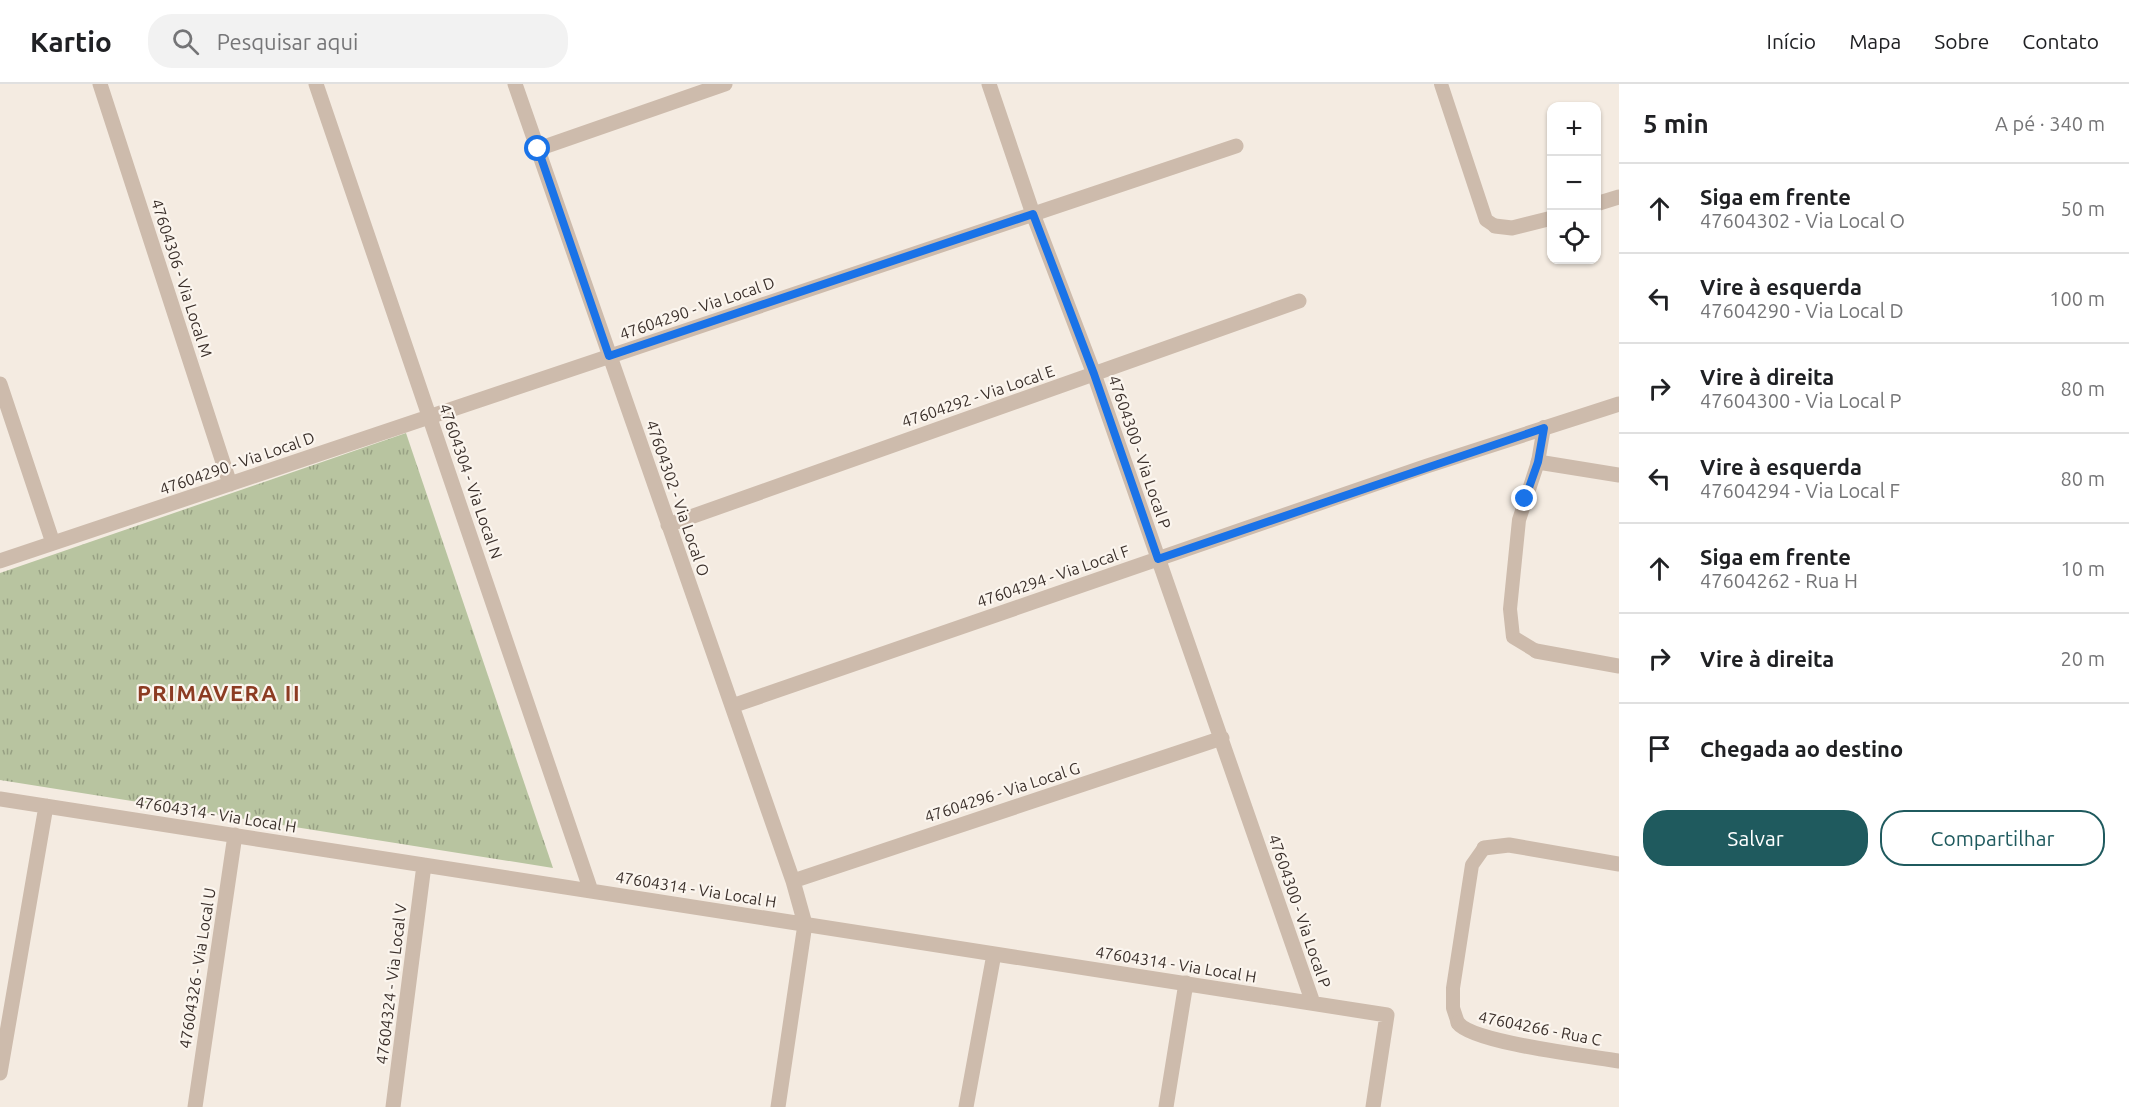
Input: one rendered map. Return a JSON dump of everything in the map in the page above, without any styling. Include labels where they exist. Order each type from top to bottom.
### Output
[{"type":"street","name":"47604306 - Via Local M","points":[[100,84],[230,484]]},
{"type":"street","name":"47604304 - Via Local N","points":[[316,84],[591,891]]},
{"type":"street","name":"47604302 - Via Local O","points":[[515,84],[793,881],[805,924]]},
{"type":"street","points":[[538,149],[725,84]]},
{"type":"street","name":"47604300 - Via Local P","points":[[989,84],[1033,214],[1094,374],[1313,1003]]},
{"type":"street","name":"47604290 - Via Local D","points":[[0,561],[1236,146]]},
{"type":"street","points":[[1601,202],[1619,197]]},
{"type":"street","points":[[1495,226],[1512,228],[1547,219]]},
{"type":"street","name":"47604292 - Via Local E","points":[[668,525],[1299,301]]},
{"type":"street","points":[[0,384],[53,543]]},
{"type":"street","name":"47604294 - Via Local F","points":[[732,706],[1489,445],[1619,404]]},
{"type":"street","points":[[1538,462],[1619,475]]},
{"type":"street","points":[[1536,651],[1619,666]]},
{"type":"street","name":"47604296 - Via Local G","points":[[793,881],[1222,738]]},
{"type":"street","name":"47604314 - Via Local H","points":[[0,799],[1387,1015],[1373,1107]]},
{"type":"street","points":[[0,1073],[46,806]]},
{"type":"street","name":"47604326 - Via Local U","points":[[195,1107],[236,835]]},
{"type":"street","points":[[1484,848],[1509,845],[1619,864]]},
{"type":"street","name":"47604324 - Via Local V","points":[[393,1107],[424,865]]},
{"type":"street","points":[[778,1107],[805,924]]},
{"type":"street","points":[[966,1107],[994,954]]},
{"type":"street","points":[[1166,1107],[1186,983]]},
{"type":"street","name":"47604266 - Rua C","points":[[1458,1023],[1463,1030],[1495,1040],[1619,1061]]},
{"type":"lane","points":[[1441,84],[1485,220],[1495,226]]},
{"type":"lane","points":[[1536,651],[1513,637],[1510,609],[1519,520],[1538,462],[1544,428]]},
{"type":"lane","points":[[1458,1023],[1453,1008],[1453,988],[1461,932],[1472,865],[1484,848]]},
{"type":"green space","points":[[406,433],[553,868],[0,780],[0,573]]},
{"type":"district","name":"PRIMAVERA II","points":[[219,693]]},
{"type":"route","points":[[538,149],[609,356],[1033,214],[1094,374],[1158,559],[1544,428],[1538,462],[1525,499]]}]
